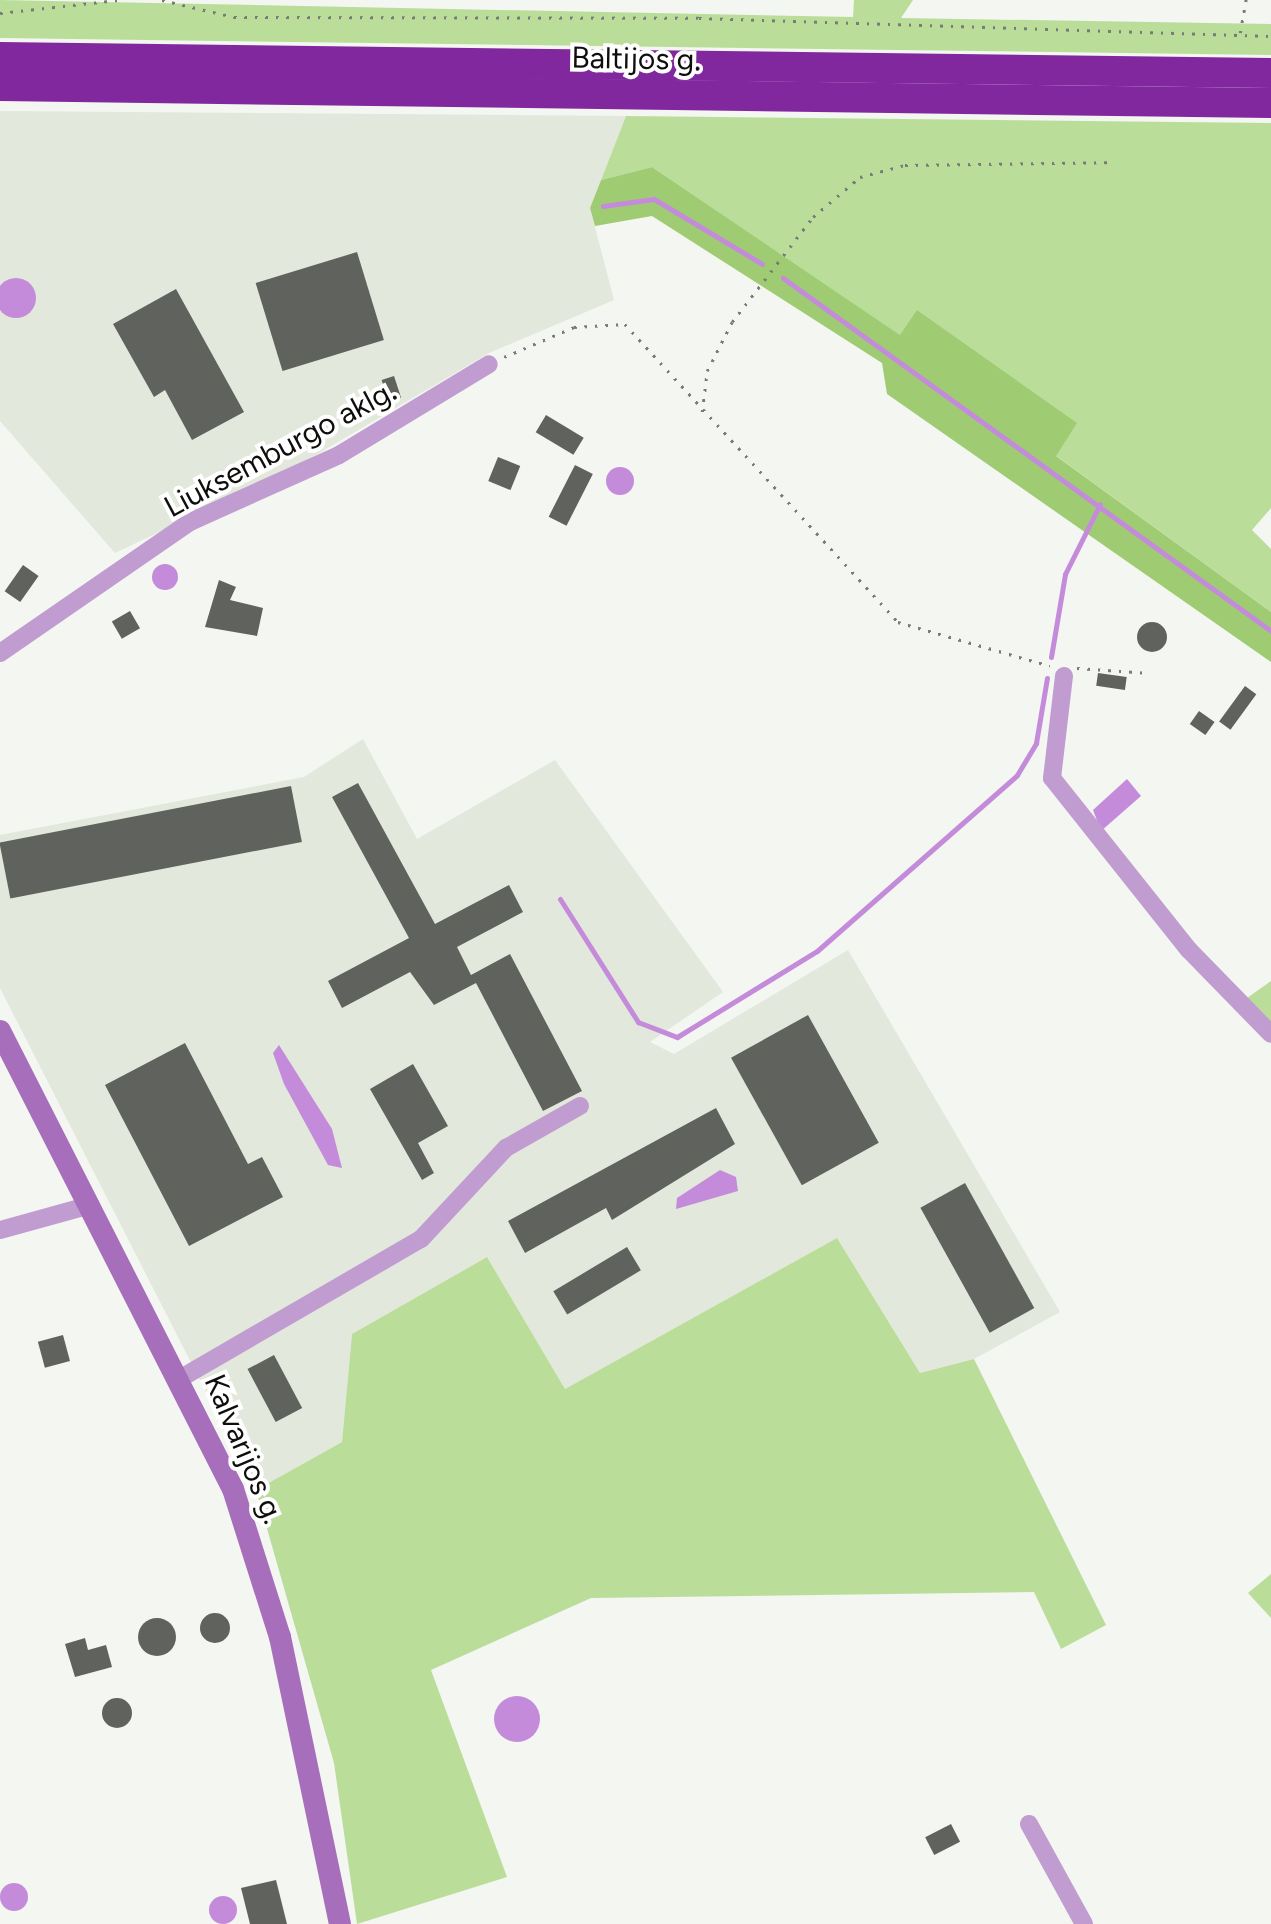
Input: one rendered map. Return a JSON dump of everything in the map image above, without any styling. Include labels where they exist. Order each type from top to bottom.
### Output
[{"type":"highway","name":"Baltijos g.","points":[[0,57],[1271,73]]},
{"type":"highway","name":"Baltijos g.","points":[[0,86],[1271,103]]},
{"type":"main road","name":"Kalvarijos g.","points":[[0,1032],[180,1378],[264,1578],[340,1924]]},
{"type":"street","name":"Liuksemburgo aklg.","points":[[0,652],[190,522],[339,455],[490,364]]},
{"type":"street","points":[[1064,676],[1052,778],[1189,950],[1271,1034]]},
{"type":"street","points":[[180,1378],[422,1239],[506,1148],[580,1106]]},
{"type":"street","points":[[0,1230],[91,1205]]},
{"type":"street","points":[[1029,1824],[1084,1924]]},
{"type":"path","points":[[0,13],[118,0]]},
{"type":"path","points":[[162,0],[234,17],[699,18],[1271,36]]},
{"type":"path","points":[[1239,34],[1246,0]]},
{"type":"path","points":[[702,413],[707,371],[732,322],[813,217],[860,177],[905,165],[1108,162]]},
{"type":"path","points":[[490,364],[574,327],[625,324],[702,413],[898,622],[1064,676],[1094,666],[1150,673]]},
{"type":"shaded area","points":[[0,111],[626,116],[590,208],[614,300],[489,353],[294,468],[115,553],[0,421]]},
{"type":"shaded area","points":[[16,278],[30,284],[36,298],[30,312],[16,318],[2,312],[-4,298],[2,284]]},
{"type":"shaded area","points":[[620,467],[630,471],[634,481],[630,491],[620,495],[610,491],[606,481],[610,471]]},
{"type":"shaded area","points":[[165,564],[174,568],[178,577],[174,586],[165,590],[156,586],[152,577],[156,568]]},
{"type":"shaded area","points":[[363,739],[417,839],[555,760],[723,992],[650,1042],[674,1054],[848,950],[1060,1312],[974,1359],[920,1373],[837,1238],[565,1389],[487,1257],[352,1334],[342,1442],[256,1490],[0,988],[0,835],[304,777]]},
{"type":"shaded area","points":[[1127,779],[1141,796],[1101,831],[1093,810]]},
{"type":"shaded area","points":[[279,1045],[332,1129],[342,1168],[328,1165],[284,1084],[273,1053]]},
{"type":"shaded area","points":[[720,1170],[736,1177],[738,1191],[676,1209],[677,1198]]},
{"type":"shaded area","points":[[517,1696],[533,1703],[540,1719],[533,1735],[517,1742],[501,1735],[494,1719],[501,1703]]},
{"type":"shaded area","points":[[14,1883],[24,1887],[28,1897],[24,1907],[14,1911],[4,1907],[0,1897],[4,1887]]},
{"type":"shaded area","points":[[223,1896],[233,1900],[237,1910],[233,1920],[223,1924],[213,1920],[209,1910],[213,1900]]},
{"type":"green space","points":[[0,0],[853,17],[854,0],[913,0],[901,18],[1271,24],[1271,55],[0,38]]},
{"type":"green space","points":[[626,116],[1271,123],[1271,508],[1252,530],[1271,549],[1271,612],[1055,455],[1076,423],[918,311],[901,336],[652,167],[601,180]]},
{"type":"green space","points":[[652,167],[900,335],[917,310],[1077,423],[1056,456],[1271,612],[1271,662],[887,394],[882,363],[652,216],[595,226],[590,208],[601,180]]},
{"type":"green space","points":[[1271,981],[1271,1024],[1247,998]]},
{"type":"green space","points":[[837,1238],[920,1373],[974,1359],[1106,1625],[1061,1649],[1034,1592],[591,1598],[431,1670],[507,1877],[357,1924],[334,1763],[256,1490],[342,1442],[352,1334],[487,1257],[565,1389]]},
{"type":"green space","points":[[1271,1574],[1271,1618],[1248,1593]]},
{"type":"building","points":[[357,252],[384,340],[283,371],[256,283]]},
{"type":"building","points":[[176,289],[244,412],[192,440],[165,390],[154,397],[113,324]]},
{"type":"building","points":[[394,376],[401,398],[389,402],[382,380]]},
{"type":"building","points":[[546,415],[584,438],[573,455],[536,432]]},
{"type":"building","points":[[498,457],[520,466],[511,490],[488,481]]},
{"type":"building","points":[[575,465],[593,474],[566,526],[549,517]]},
{"type":"building","points":[[23,565],[39,576],[20,602],[5,591]]},
{"type":"building","points":[[219,580],[236,587],[230,600],[263,608],[257,636],[205,627]]},
{"type":"building","points":[[130,611],[140,628],[122,639],[112,622]]},
{"type":"building","points":[[1152,622],[1166,631],[1167,637],[1158,651],[1152,652],[1138,643],[1137,637],[1146,623]]},
{"type":"building","points":[[1098,673],[1127,677],[1125,690],[1096,686]]},
{"type":"building","points":[[1245,686],[1256,694],[1230,730],[1219,722]]},
{"type":"building","points":[[1199,711],[1215,722],[1205,735],[1190,724]]},
{"type":"building","points":[[358,783],[435,924],[509,885],[523,912],[457,947],[471,975],[510,954],[582,1091],[543,1111],[476,983],[434,1005],[410,972],[342,1008],[328,981],[409,938],[332,797]]},
{"type":"building","points":[[291,786],[302,842],[10,899],[0,843]]},
{"type":"building","points":[[808,1015],[879,1143],[802,1185],[731,1058]]},
{"type":"building","points":[[185,1043],[248,1164],[262,1157],[283,1197],[189,1246],[105,1085]]},
{"type":"building","points":[[413,1064],[448,1126],[418,1143],[434,1173],[422,1180],[370,1089]]},
{"type":"building","points":[[716,1108],[735,1144],[612,1220],[606,1208],[525,1253],[508,1221]]},
{"type":"building","points":[[965,1183],[1034,1308],[990,1333],[920,1208]]},
{"type":"building","points":[[627,1247],[641,1270],[567,1314],[553,1291]]},
{"type":"building","points":[[63,1335],[70,1361],[45,1368],[38,1342]]},
{"type":"building","points":[[274,1355],[302,1408],[276,1422],[248,1369]]},
{"type":"building","points":[[215,1613],[226,1617],[230,1628],[226,1639],[215,1643],[204,1639],[200,1628],[204,1617]]},
{"type":"building","points":[[157,1618],[170,1624],[176,1637],[170,1650],[157,1656],[144,1650],[138,1637],[144,1624]]},
{"type":"building","points":[[85,1638],[88,1650],[106,1645],[112,1667],[75,1677],[65,1644]]},
{"type":"building","points":[[117,1698],[128,1702],[132,1713],[128,1724],[117,1728],[106,1724],[102,1713],[106,1702]]},
{"type":"building","points":[[951,1824],[960,1842],[934,1855],[925,1837]]},
{"type":"building","points":[[276,1880],[287,1924],[250,1924],[241,1888]]},
{"type":"waterway","points":[[603,206],[654,199],[762,264]]},
{"type":"waterway","points":[[783,278],[1271,631]]},
{"type":"waterway","points":[[1051,657],[1065,574],[1100,504]]},
{"type":"waterway","points":[[560,899],[638,1022],[677,1037],[817,951],[1017,775],[1036,743],[1047,678]]}]
